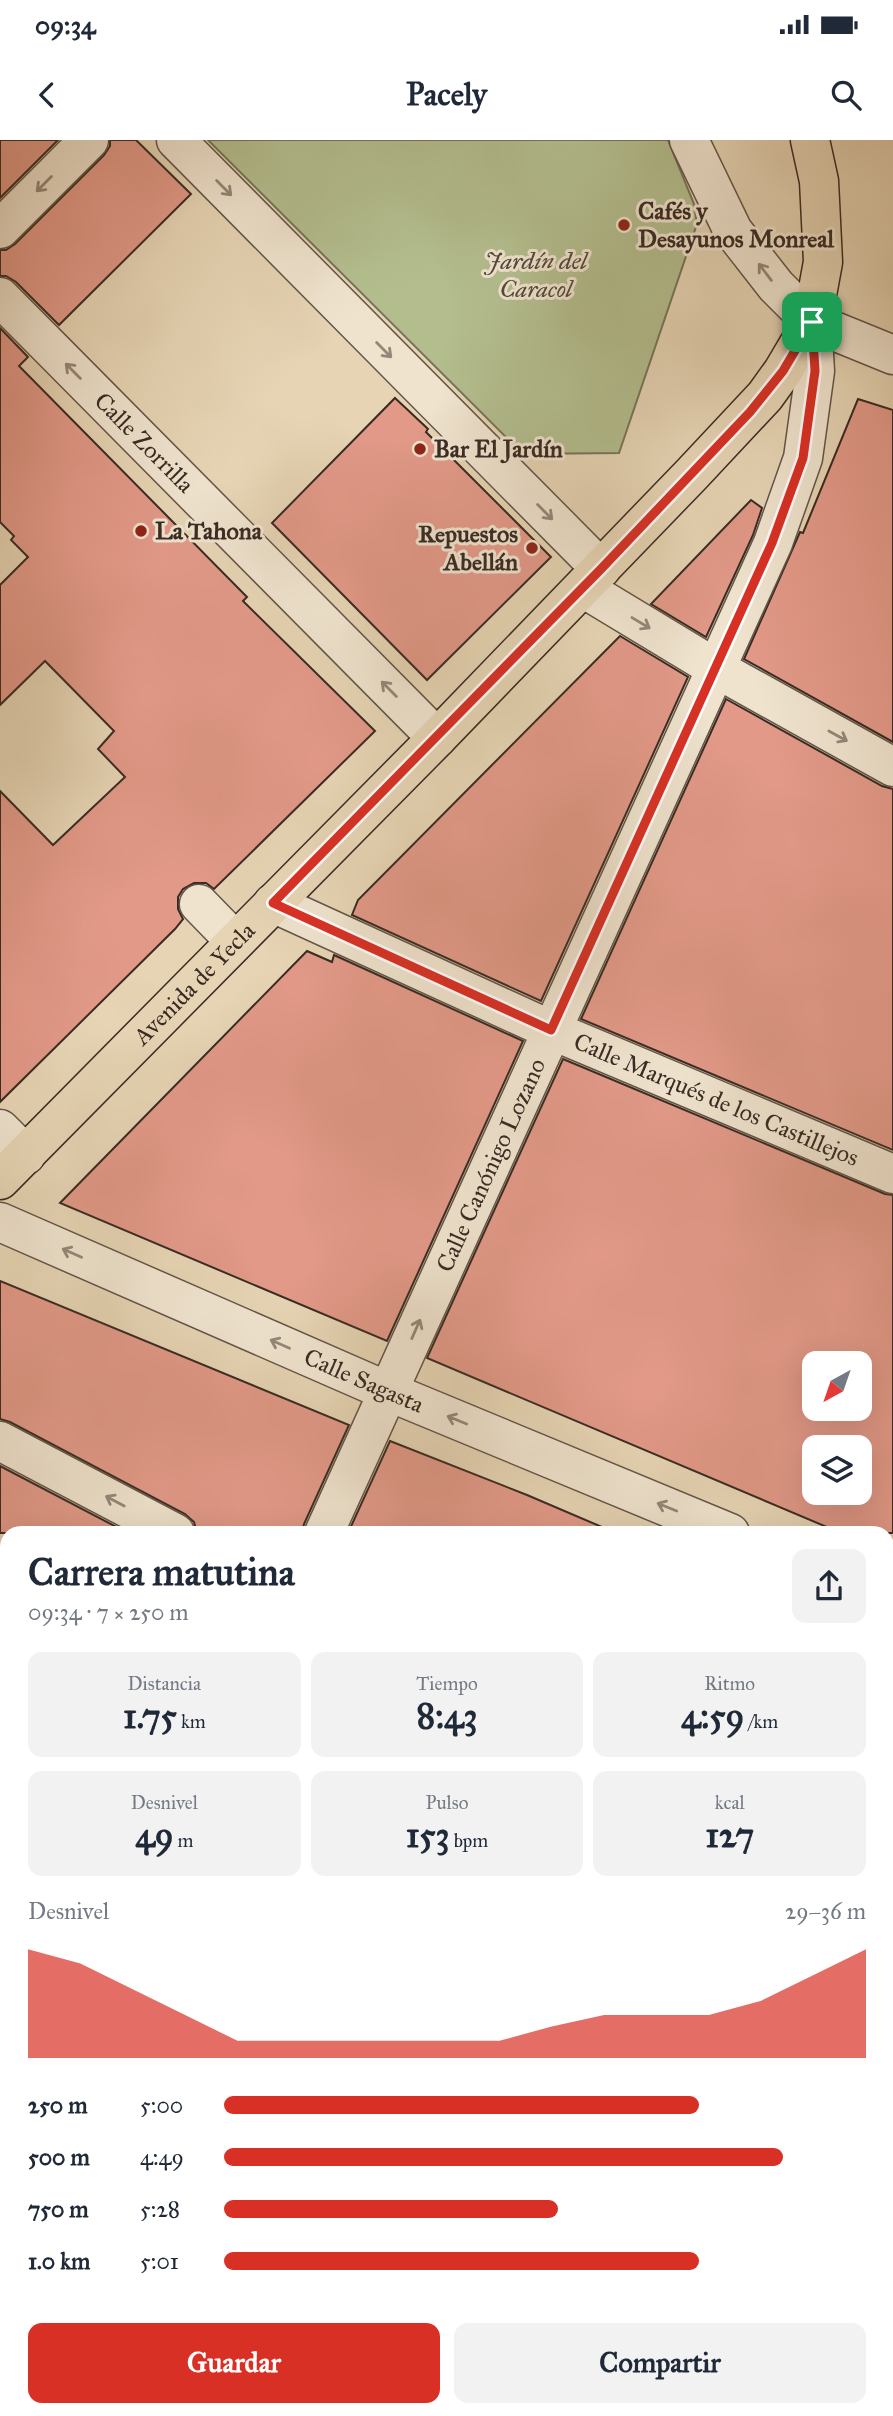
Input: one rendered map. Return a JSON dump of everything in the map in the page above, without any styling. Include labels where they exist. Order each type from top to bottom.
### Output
[{"type":"main road","points":[[810,140],[819,181],[823,262],[812,322]]},
{"type":"main road","name":"Avenida de Yecla","points":[[9,1155],[235,941],[592,578],[765,396],[812,322]]},
{"type":"street","points":[[0,229],[89,140]]},
{"type":"street","points":[[176,140],[592,578],[717,669],[893,767]]},
{"type":"street","points":[[689,140],[733,231],[776,286],[812,322],[893,355]]},
{"type":"street","name":"Calle Zorrilla","points":[[0,298],[437,738]]},
{"type":"street","name":"Calle Canónigo Lozano","points":[[327,1526],[772,543],[803,458],[815,371],[812,322]]},
{"type":"street","name":"Calle Marqués de los Castillejos","points":[[273,903],[551,1030],[893,1174]]},
{"type":"street","points":[[199,904],[235,941]]},
{"type":"street","name":"Calle Sagasta","points":[[0,1222],[387,1391],[713,1526]]},
{"type":"street","points":[[0,1441],[163,1526]]},
{"type":"green space","name":"Jardín del Caracol","points":[[208,140],[668,140],[694,204],[697,224],[619,453],[523,454]]},
{"type":"building","points":[[0,140],[58,140],[0,198]]},
{"type":"building","points":[[110,140],[136,140],[191,194],[59,325],[16,282],[6,276],[0,276],[0,250],[6,250],[15,244],[104,155],[110,146]]},
{"type":"building","points":[[0,328],[28,357],[19,366],[247,597],[243,601],[375,731],[214,889],[206,883],[194,883],[183,889],[178,897],[178,909],[183,919],[175,929],[0,1102],[0,791],[53,845],[125,777],[98,749],[114,731],[45,661],[0,705],[0,585],[28,557],[11,540],[14,536],[0,522]]},
{"type":"building","points":[[395,398],[551,557],[427,680],[272,523]]},
{"type":"building","points":[[858,399],[893,410],[893,742],[744,659],[800,532],[803,533]]},
{"type":"building","points":[[751,500],[762,508],[753,535],[706,637],[651,604]]},
{"type":"building","points":[[620,636],[688,677],[541,1001],[352,915],[358,900]]},
{"type":"building","points":[[726,699],[882,786],[893,789],[893,1150],[581,1019]]},
{"type":"building","points":[[307,951],[332,962],[334,955],[523,1041],[387,1341],[60,1203]]},
{"type":"building","points":[[563,1059],[885,1194],[893,1195],[893,1526],[824,1526],[427,1358]]},
{"type":"building","points":[[0,1281],[349,1425],[304,1526],[195,1526],[185,1514],[0,1419]]},
{"type":"building","points":[[390,1441],[600,1526],[351,1526]]},
{"type":"building","points":[[0,1466],[115,1526],[0,1526]]},
{"type":"place","name":"Cafés y Desayunos Monreal","points":[[624,225]]},
{"type":"place","name":"Bar El Jardín","points":[[420,449]]},
{"type":"place","name":"La Tahona","points":[[141,531]]},
{"type":"place","name":"Repuestos Abellán","points":[[532,548]]},
{"type":"route","points":[[812,322],[815,371],[803,458],[772,543],[551,1030],[273,903],[601,569],[765,396],[812,322]]}]
